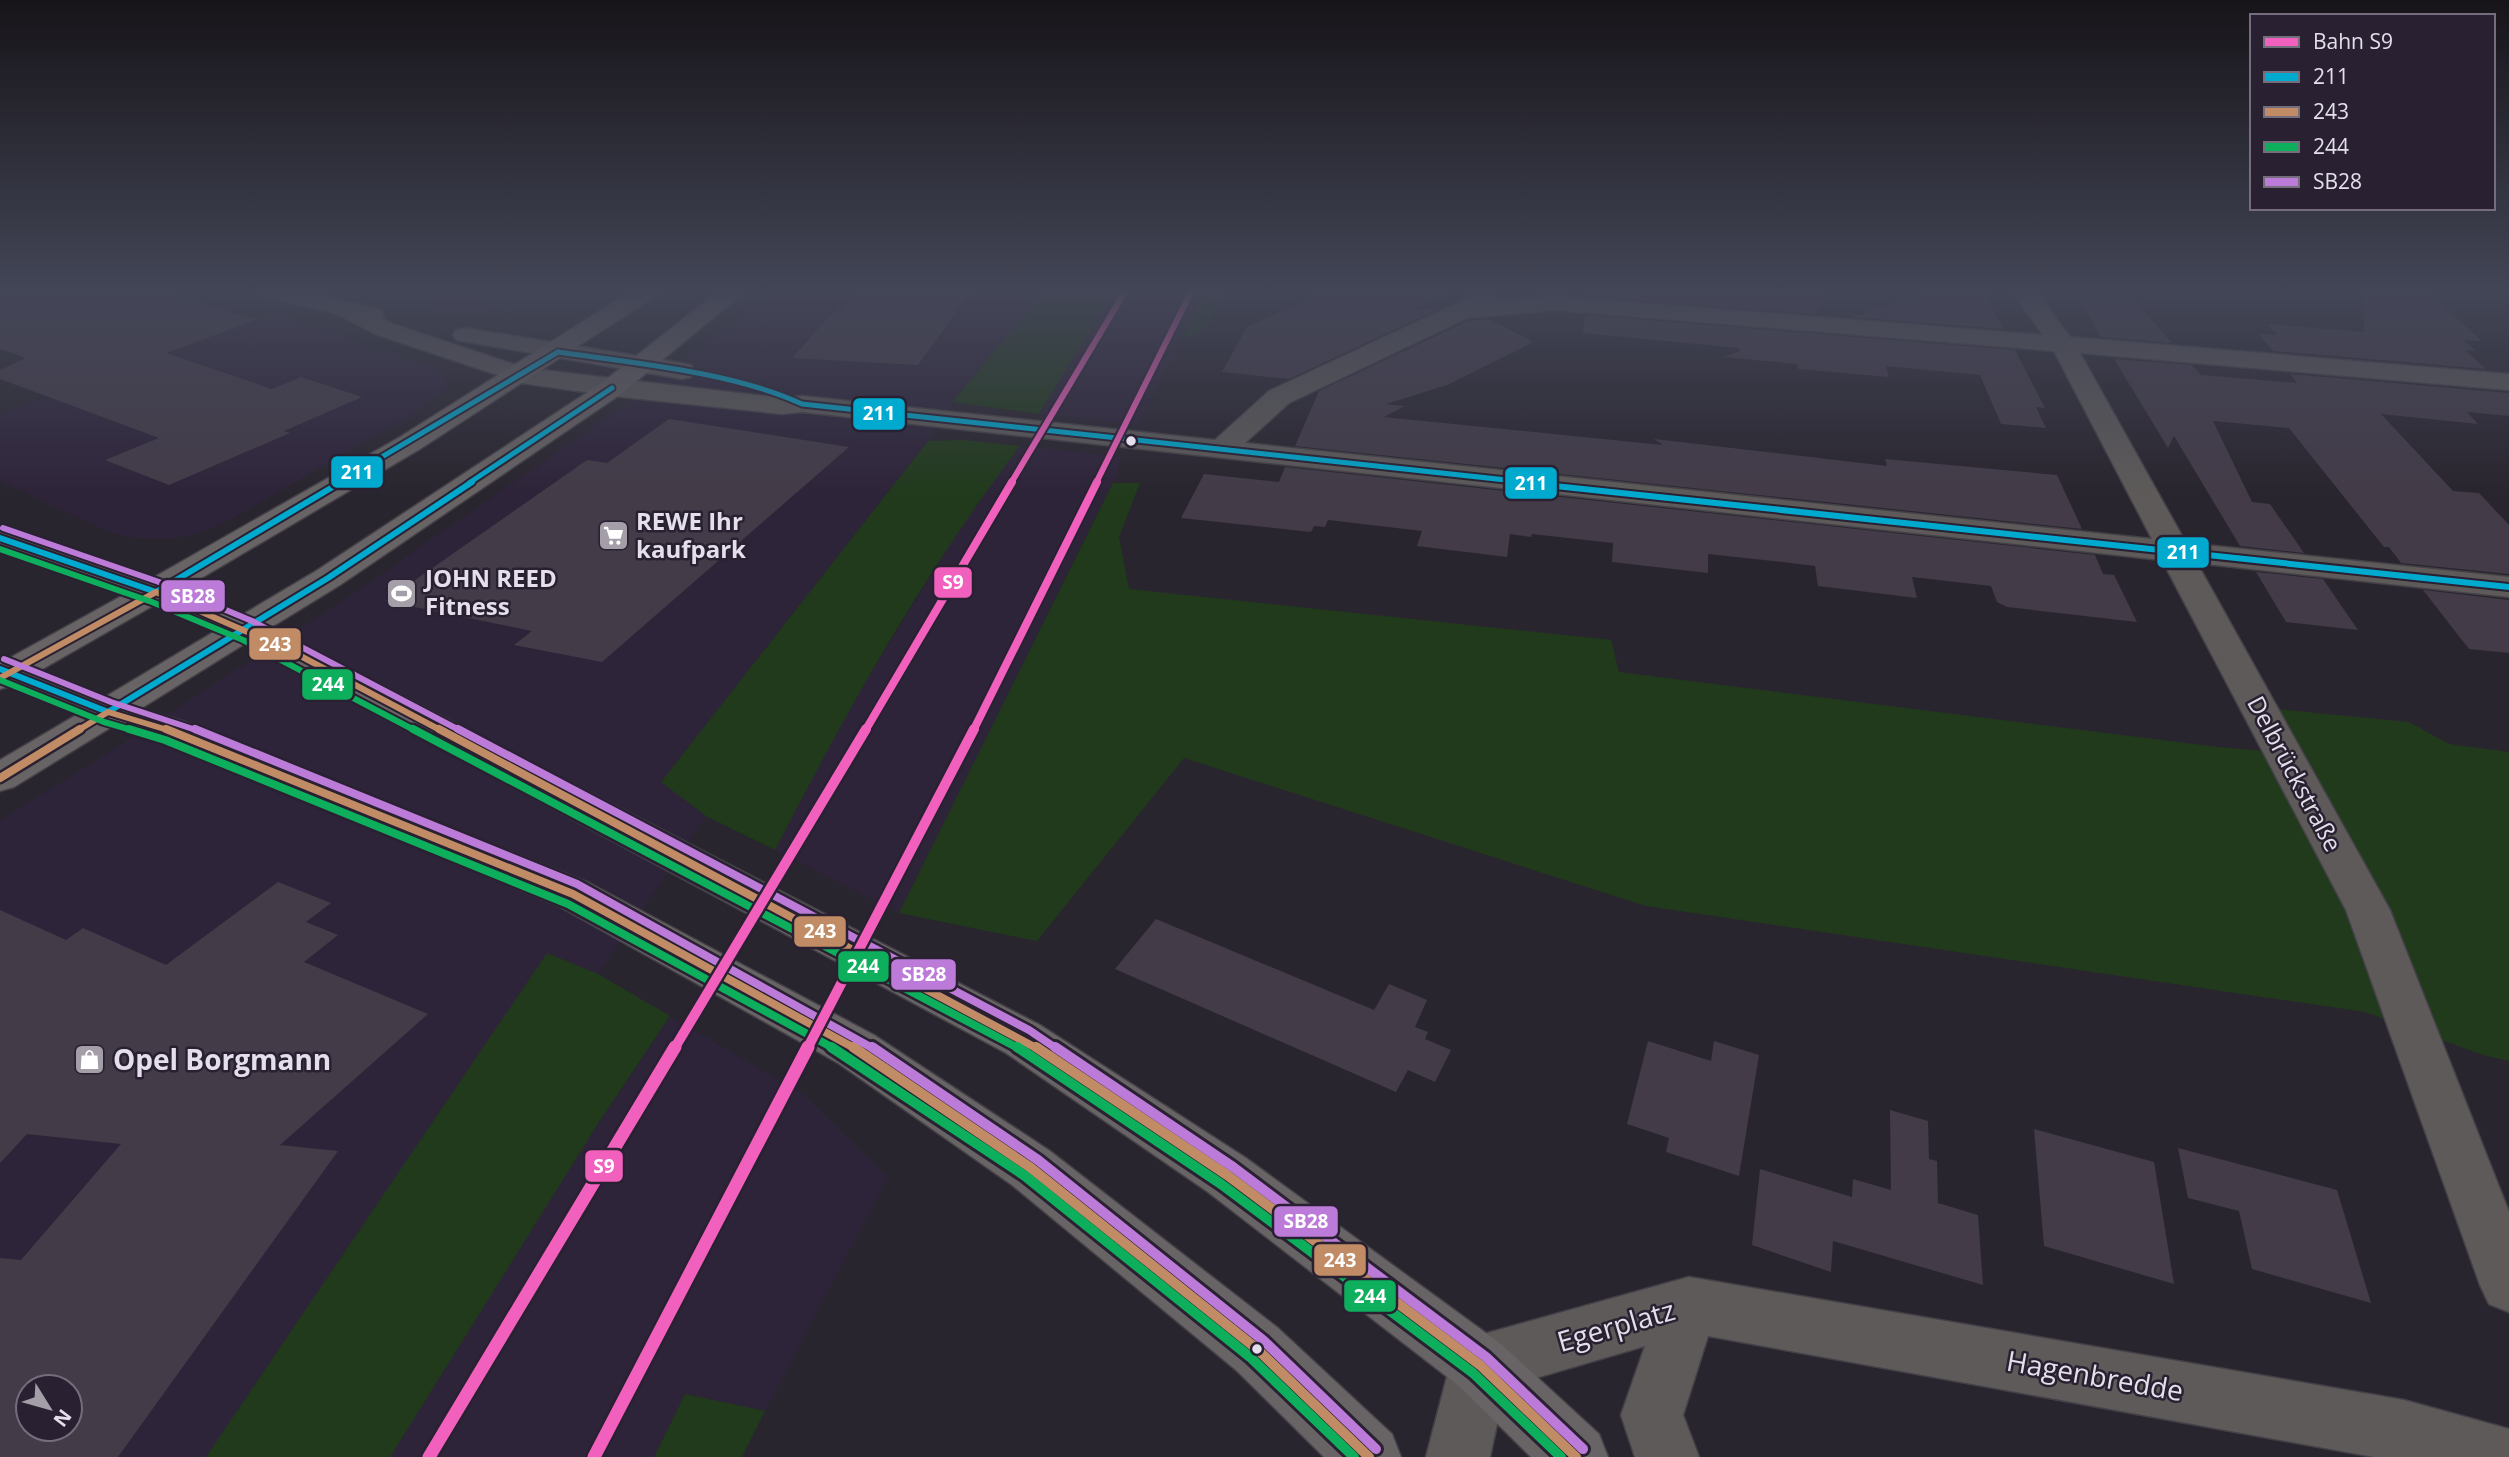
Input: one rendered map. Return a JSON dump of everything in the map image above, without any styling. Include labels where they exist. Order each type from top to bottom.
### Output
[{"type":"main road","points":[[3,673],[156,592],[548,358]]},
{"type":"main road","points":[[0,778],[247,630],[612,388],[651,358]]},
{"type":"main road","points":[[0,538],[156,592],[247,630],[1023,1039],[1227,1175],[1480,1364],[1576,1457]]},
{"type":"main road","points":[[3,673],[108,712],[167,730],[573,894],[856,1049],[1042,1177],[1257,1349],[1368,1457]]},
{"type":"street","points":[[473,358],[522,374],[612,388],[782,406],[802,404],[2509,587]]},
{"type":"street","points":[[605,358],[645,363],[778,393],[802,404]]},
{"type":"street","points":[[1221,450],[1279,397],[1361,358]]},
{"type":"street","name":"Delbrückstraße","points":[[2070,358],[2368,910],[2509,1285]]},
{"type":"street","points":[[2220,358],[2509,382]]},
{"type":"street","name":"Egerplatz","points":[[1480,1364],[1689,1305]]},
{"type":"street","name":"Egerplatz","points":[[1667,1457],[1652,1415],[1689,1305]]},
{"type":"street","name":"Hagenbredde","points":[[1689,1305],[2404,1431],[2499,1457]]},
{"type":"street","points":[[1458,1457],[1480,1364]]},
{"type":"shaded area","points":[[155,358],[404,358],[435,370],[445,379],[448,389],[425,407],[228,521],[199,533],[177,538],[136,538],[111,533],[0,481],[0,414]]},
{"type":"shaded area","points":[[686,358],[988,358],[960,392],[928,441],[661,782],[706,816],[598,974],[547,954],[206,1457],[0,1457],[0,820],[344,600],[623,406]]},
{"type":"shaded area","points":[[1073,358],[1172,358],[1139,425],[1039,414]]},
{"type":"shaded area","points":[[1020,446],[1122,457],[1113,483],[899,913],[775,850],[842,720],[970,512]]},
{"type":"shaded area","points":[[670,1016],[806,1096],[888,1177],[765,1411],[685,1394],[654,1457],[390,1457],[599,1122]]},
{"type":"green space","points":[[989,358],[1073,358],[1039,414],[952,402]]},
{"type":"green space","points":[[963,440],[1020,446],[951,543],[888,643],[775,850],[706,816],[661,782],[928,441]]},
{"type":"green space","points":[[1113,483],[1140,483],[1119,537],[1129,589],[1611,640],[1619,672],[2218,747],[2289,753],[2266,708],[2409,722],[2449,744],[2509,752],[2509,1061],[2483,1055],[2365,1012],[1646,906],[1184,758],[1037,941],[899,913]]},
{"type":"green space","points":[[547,953],[598,974],[670,1016],[599,1122],[390,1457],[206,1457]]},
{"type":"green space","points":[[685,1394],[765,1411],[742,1457],[654,1457]]},
{"type":"building","points":[[26,358],[181,358],[272,389],[301,377],[362,397],[284,431],[290,433],[169,485],[105,460],[159,438],[0,379],[0,370]]},
{"type":"building","points":[[792,358],[923,358],[918,365]]},
{"type":"building","points":[[1230,358],[1334,358],[1289,379],[1222,372]]},
{"type":"building","points":[[1389,358],[1501,358],[1447,385],[1386,404],[1405,406],[1384,417],[1663,445],[1654,439],[1887,466],[1885,459],[2057,475],[2082,529],[1295,446],[1319,391]]},
{"type":"building","points":[[1734,358],[2019,358],[2045,408],[2036,407],[2046,428],[2001,424],[1980,375],[1886,366],[1889,377],[1798,369],[1797,364]]},
{"type":"building","points":[[2356,358],[2474,358],[2486,369]]},
{"type":"building","points":[[2114,359],[2192,365],[2201,375],[2297,383],[2290,374],[2509,393],[2509,416],[2467,412],[2478,424],[2381,414],[2453,491],[2479,493],[2509,525],[2509,574],[2401,563],[2389,547],[2384,547],[2289,428],[2213,421],[2252,502],[2270,504],[2304,553],[2240,546],[2174,436],[2168,448]]},
{"type":"building","name":"REWE Ihr kaufpark","points":[[669,419],[849,447],[602,662],[514,645],[532,631],[385,601],[587,460],[607,463]]},
{"type":"building","points":[[1285,467],[2095,555],[2103,574],[2114,575],[2137,622],[2007,607],[1997,602],[1991,586],[1912,577],[1917,598],[1818,586],[1815,566],[1791,563],[1708,554],[1708,573],[1612,562],[1613,543],[1532,534],[1531,537],[1510,534],[1507,557],[1417,546],[1422,531],[1328,520],[1325,527],[1314,526],[1311,532],[1181,518],[1204,474],[1279,482]]},
{"type":"building","points":[[2256,572],[2323,579],[2358,630],[2286,622]]},
{"type":"building","points":[[2423,590],[2509,600],[2509,653],[2469,649]]},
{"type":"building","points":[[278,882],[331,903],[306,922],[338,935],[304,962],[428,1014],[280,1145],[338,1151],[118,1457],[0,1457],[0,1258],[21,1260],[121,1144],[27,1134],[0,1163],[0,910],[66,940],[83,928],[166,965]]},
{"type":"building","points":[[1156,919],[1374,1010],[1389,984],[1427,1000],[1415,1027],[1428,1032],[1425,1039],[1451,1050],[1435,1082],[1408,1070],[1396,1092],[1115,969]]},
{"type":"building","points":[[1648,1041],[1711,1061],[1714,1041],[1759,1055],[1739,1176],[1666,1152],[1669,1138],[1627,1124]]},
{"type":"building","points":[[1890,1110],[1928,1121],[1929,1159],[1937,1161],[1938,1203],[1978,1215],[1983,1285],[1833,1241],[1831,1272],[1752,1245],[1760,1169],[1852,1197],[1853,1179],[1891,1190]]},
{"type":"building","points":[[2034,1129],[2154,1162],[2174,1284],[2044,1246]]},
{"type":"building","points":[[2178,1148],[2337,1190],[2371,1303],[2252,1269],[2239,1211],[2188,1198]]},
{"type":"rail line","name":"S9","points":[[429,1457],[790,857],[1086,358]]},
{"type":"rail line","name":"S9","points":[[594,1457],[971,736],[1158,358]]},
{"type":"transit line","name":"211","points":[[156,592],[548,358]]},
{"type":"transit line","name":"211","points":[[599,358],[668,368],[778,393],[802,404],[889,415],[2509,587]]},
{"type":"transit line","name":"211","points":[[108,712],[328,578],[612,388]]},
{"type":"transit line","name":"SB28","points":[[3,528],[159,582],[252,621],[1029,1030],[1233,1167],[1486,1357],[1583,1449]]},
{"type":"transit line","name":"211","points":[[0,538],[156,592]]},
{"type":"transit line","name":"244","points":[[0,549],[152,602],[243,640],[1018,1048],[1221,1184],[1473,1373],[1561,1457]]},
{"type":"transit line","name":"243","points":[[0,678],[156,592],[291,651],[1023,1039],[1227,1175],[1480,1365],[1576,1457]]},
{"type":"transit line","name":"SB28","points":[[4,659],[111,702],[172,720],[577,884],[861,1040],[1038,1160],[1264,1341],[1376,1449]]},
{"type":"transit line","name":"211","points":[[0,669],[108,712]]},
{"type":"transit line","name":"244","points":[[0,680],[104,722],[165,740],[568,904],[851,1058],[1025,1176],[1250,1357],[1354,1457]]},
{"type":"transit line","name":"243","points":[[0,778],[108,712],[168,730],[573,894],[856,1049],[1031,1168],[1257,1349],[1369,1457]]},
{"type":"place","name":"REWE Ihr kaufpark","points":[[613,536]]},
{"type":"place","name":"JOHN REED Fitness","points":[[402,593]]},
{"type":"place","name":"Opel Borgmann","points":[[90,1060]]}]
